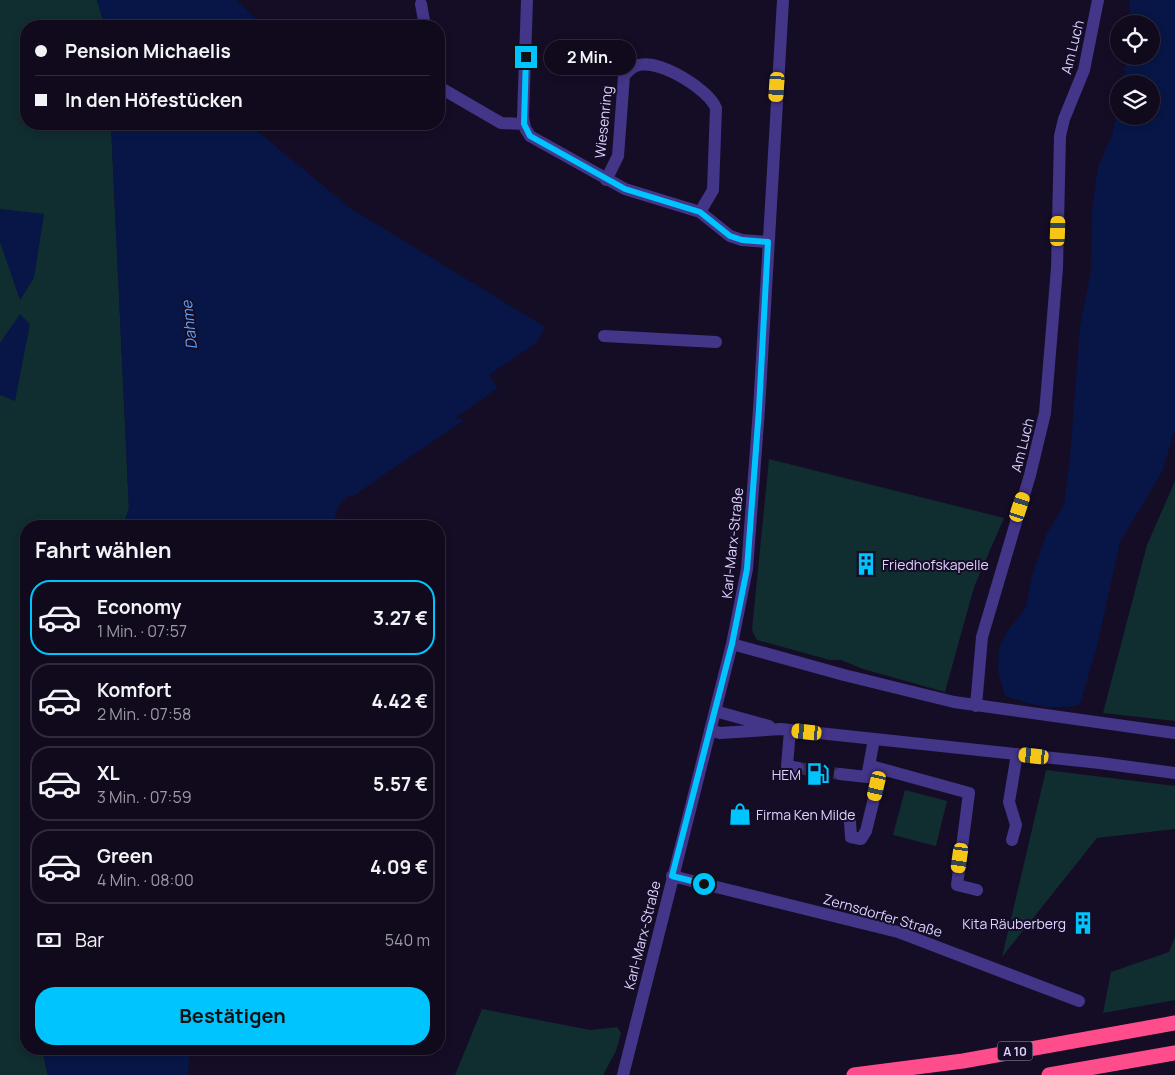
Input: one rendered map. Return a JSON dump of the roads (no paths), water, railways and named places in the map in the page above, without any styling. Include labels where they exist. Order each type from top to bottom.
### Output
[{"type":"highway","name":"A 10","points":[[854,1075],[963,1061],[1175,1023]]},
{"type":"highway","points":[[1049,1075],[1175,1054]]},
{"type":"street","points":[[527,0],[524,124],[530,136],[625,189],[700,212],[730,236],[742,240],[768,242]]},
{"type":"street","name":"Karl-Marx-Straße","points":[[623,1075],[732,644],[747,569],[759,409],[783,0]]},
{"type":"street","name":"Am Luch","points":[[976,706],[982,637],[1030,475],[1045,413],[1056,278],[1060,136],[1064,119],[1084,70],[1098,0]]},
{"type":"street","points":[[420,4],[424,20]]},
{"type":"street","name":"Wiesenring","points":[[606,180],[618,156],[624,76],[631,68],[640,64],[661,66],[692,85],[713,102],[716,108],[713,190],[700,212]]},
{"type":"street","points":[[445,90],[501,123],[524,124]]},
{"type":"street","points":[[604,336],[716,342]]},
{"type":"street","points":[[732,644],[844,675],[976,706],[1175,733]]},
{"type":"street","points":[[715,711],[786,730]]},
{"type":"street","points":[[710,730],[720,733],[786,730],[1017,754],[1175,773]]},
{"type":"street","points":[[786,730],[787,766],[798,768]]},
{"type":"street","points":[[850,822],[852,837],[861,839],[866,831],[876,768],[874,739]]},
{"type":"street","points":[[1012,840],[1016,825],[1009,802],[1017,754]]},
{"type":"street","points":[[840,774],[867,777],[876,768]]},
{"type":"street","points":[[876,768],[969,794],[957,885],[977,890]]},
{"type":"street","name":"Zernsdorfer Straße","points":[[672,876],[898,932],[1079,1001]]},
{"type":"water","points":[[97,0],[236,0],[256,19],[255,20],[103,20]]},
{"type":"water","points":[[1130,0],[1175,0],[1175,430],[1162,472],[1120,542],[1097,646],[1080,704],[1061,707],[1042,706],[1005,696],[998,671],[999,648],[1007,632],[1026,607],[1032,576],[1046,535],[1064,505],[1070,458],[1080,327],[1091,271],[1092,212],[1098,166],[1112,136],[1114,125],[1160,125],[1160,75],[1124,75],[1125,65],[1160,65],[1160,15],[1129,15]]},
{"type":"water","name":"Dahme","points":[[111,130],[256,130],[350,208],[545,327],[536,343],[489,375],[498,388],[455,418],[464,420],[353,496],[349,495],[338,506],[334,520],[125,520],[129,508]]},
{"type":"water","points":[[0,209],[44,214],[34,278],[20,300],[0,242]]},
{"type":"water","points":[[20,314],[30,324],[15,401],[0,395],[0,343]]},
{"type":"water","points":[[43,1055],[190,1055],[188,1075],[48,1075]]},
{"type":"tunnel","points":[[798,768],[840,774]]},
{"type":"place","name":"Friedhofskapelle","points":[[866,564]]},
{"type":"place","name":"HEM","points":[[818,774]]},
{"type":"place","name":"Firma Ken Milde","points":[[740,814]]},
{"type":"place","name":"Kita Räuberberg","points":[[1083,923]]}]
